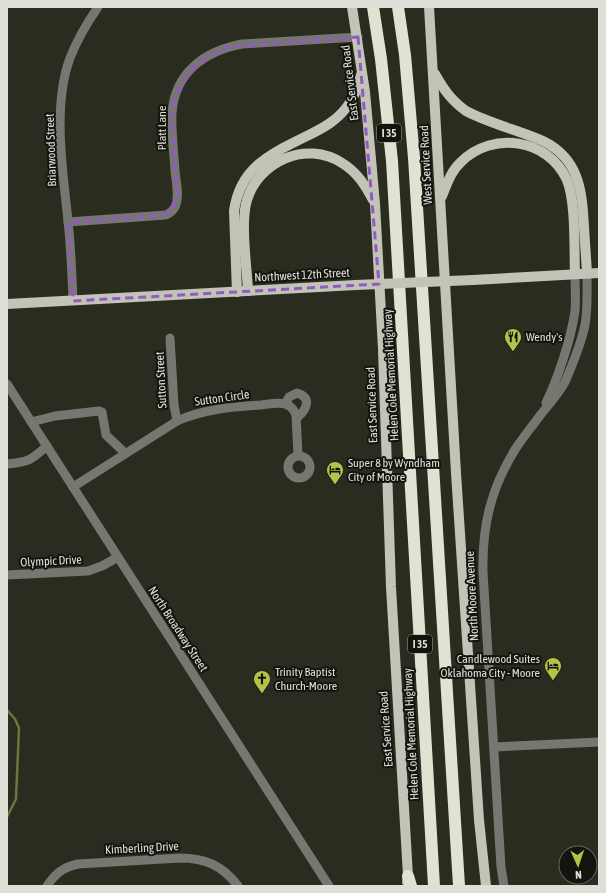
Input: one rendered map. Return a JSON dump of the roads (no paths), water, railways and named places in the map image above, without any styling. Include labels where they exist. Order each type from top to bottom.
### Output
[{"type":"highway","name":"Helen Cole Memorial Highway","points":[[373,7],[382,59],[392,161],[434,886]]},
{"type":"highway","name":"I 35","points":[[398,7],[405,56],[414,158],[459,886]]},
{"type":"highway","points":[[456,852],[464,886]]},
{"type":"main road","name":"East Service Road","points":[[352,7],[363,69],[375,204],[383,349],[391,587],[408,883]]},
{"type":"main road","points":[[429,7],[433,71],[445,92],[462,108],[544,142],[563,155],[576,174],[582,194],[587,273]]},
{"type":"main road","points":[[237,292],[234,211],[235,202],[243,182],[248,174],[264,159],[276,151],[324,127],[340,115],[352,101],[357,91],[363,69]]},
{"type":"main road","name":"West Service Road","points":[[433,71],[456,473],[479,820],[486,886]]},
{"type":"main road","points":[[441,198],[449,179],[457,166],[472,152],[481,148],[497,143],[515,143],[525,145],[546,154],[562,171],[567,180],[570,192],[572,205],[575,274]]},
{"type":"main road","points":[[248,291],[245,207],[249,194],[258,178],[274,164],[290,156],[307,154],[316,154],[337,160],[350,168],[358,176],[365,185],[375,204]]},
{"type":"main road","name":"Northwest 12th Street","points":[[7,304],[599,273]]},
{"type":"street","name":"Briarwood Street","points":[[73,300],[68,222],[61,150],[62,98],[70,58],[78,39],[98,7]]},
{"type":"street","name":"Platt Lane","points":[[68,222],[166,215],[174,209],[177,195],[172,114],[173,104],[186,74],[205,57],[227,47],[242,44],[358,37]]},
{"type":"street","name":"North Moore Avenue","points":[[504,886],[501,867],[483,572],[484,536],[488,512],[503,473],[517,448],[540,415],[554,400],[564,382],[585,326],[587,308],[587,273]]},
{"type":"street","name":"North Moore Avenue","points":[[540,415],[554,383],[572,326],[575,310],[575,274]]},
{"type":"street","name":"Sutton Street","points":[[170,338],[174,405],[177,421]]},
{"type":"street","name":"North Broadway Street","points":[[7,384],[328,886]]},
{"type":"street","points":[[297,418],[306,408],[305,398],[297,393],[289,397],[285,404],[294,410],[297,418],[298,455]]},
{"type":"street","name":"Sutton Circle","points":[[73,487],[177,421],[191,415],[219,408],[285,404]]},
{"type":"street","points":[[31,422],[55,416],[99,411],[102,412],[103,415],[106,435],[125,453]]},
{"type":"street","points":[[7,464],[26,462],[47,446]]},
{"type":"street","name":"Olympic Drive","points":[[7,575],[88,571],[102,566],[118,557]]},
{"type":"street","points":[[494,747],[599,742]]},
{"type":"street","name":"Kimberling Drive","points":[[47,886],[53,877],[63,869],[78,864],[190,858],[209,862],[217,866],[230,876],[238,886]]},
{"type":"waterway","points":[[7,710],[15,719],[19,728],[16,799],[7,817]]},
{"type":"place","name":"Wendy's","points":[[513,352]]},
{"type":"place","name":"Super 8 by Wyndham City of Moore","points":[[335,485]]},
{"type":"place","name":"Candlewood Suites Oklahoma City - Moore","points":[[553,681]]},
{"type":"place","name":"Trinity Baptist Church-Moore","points":[[262,694]]}]
